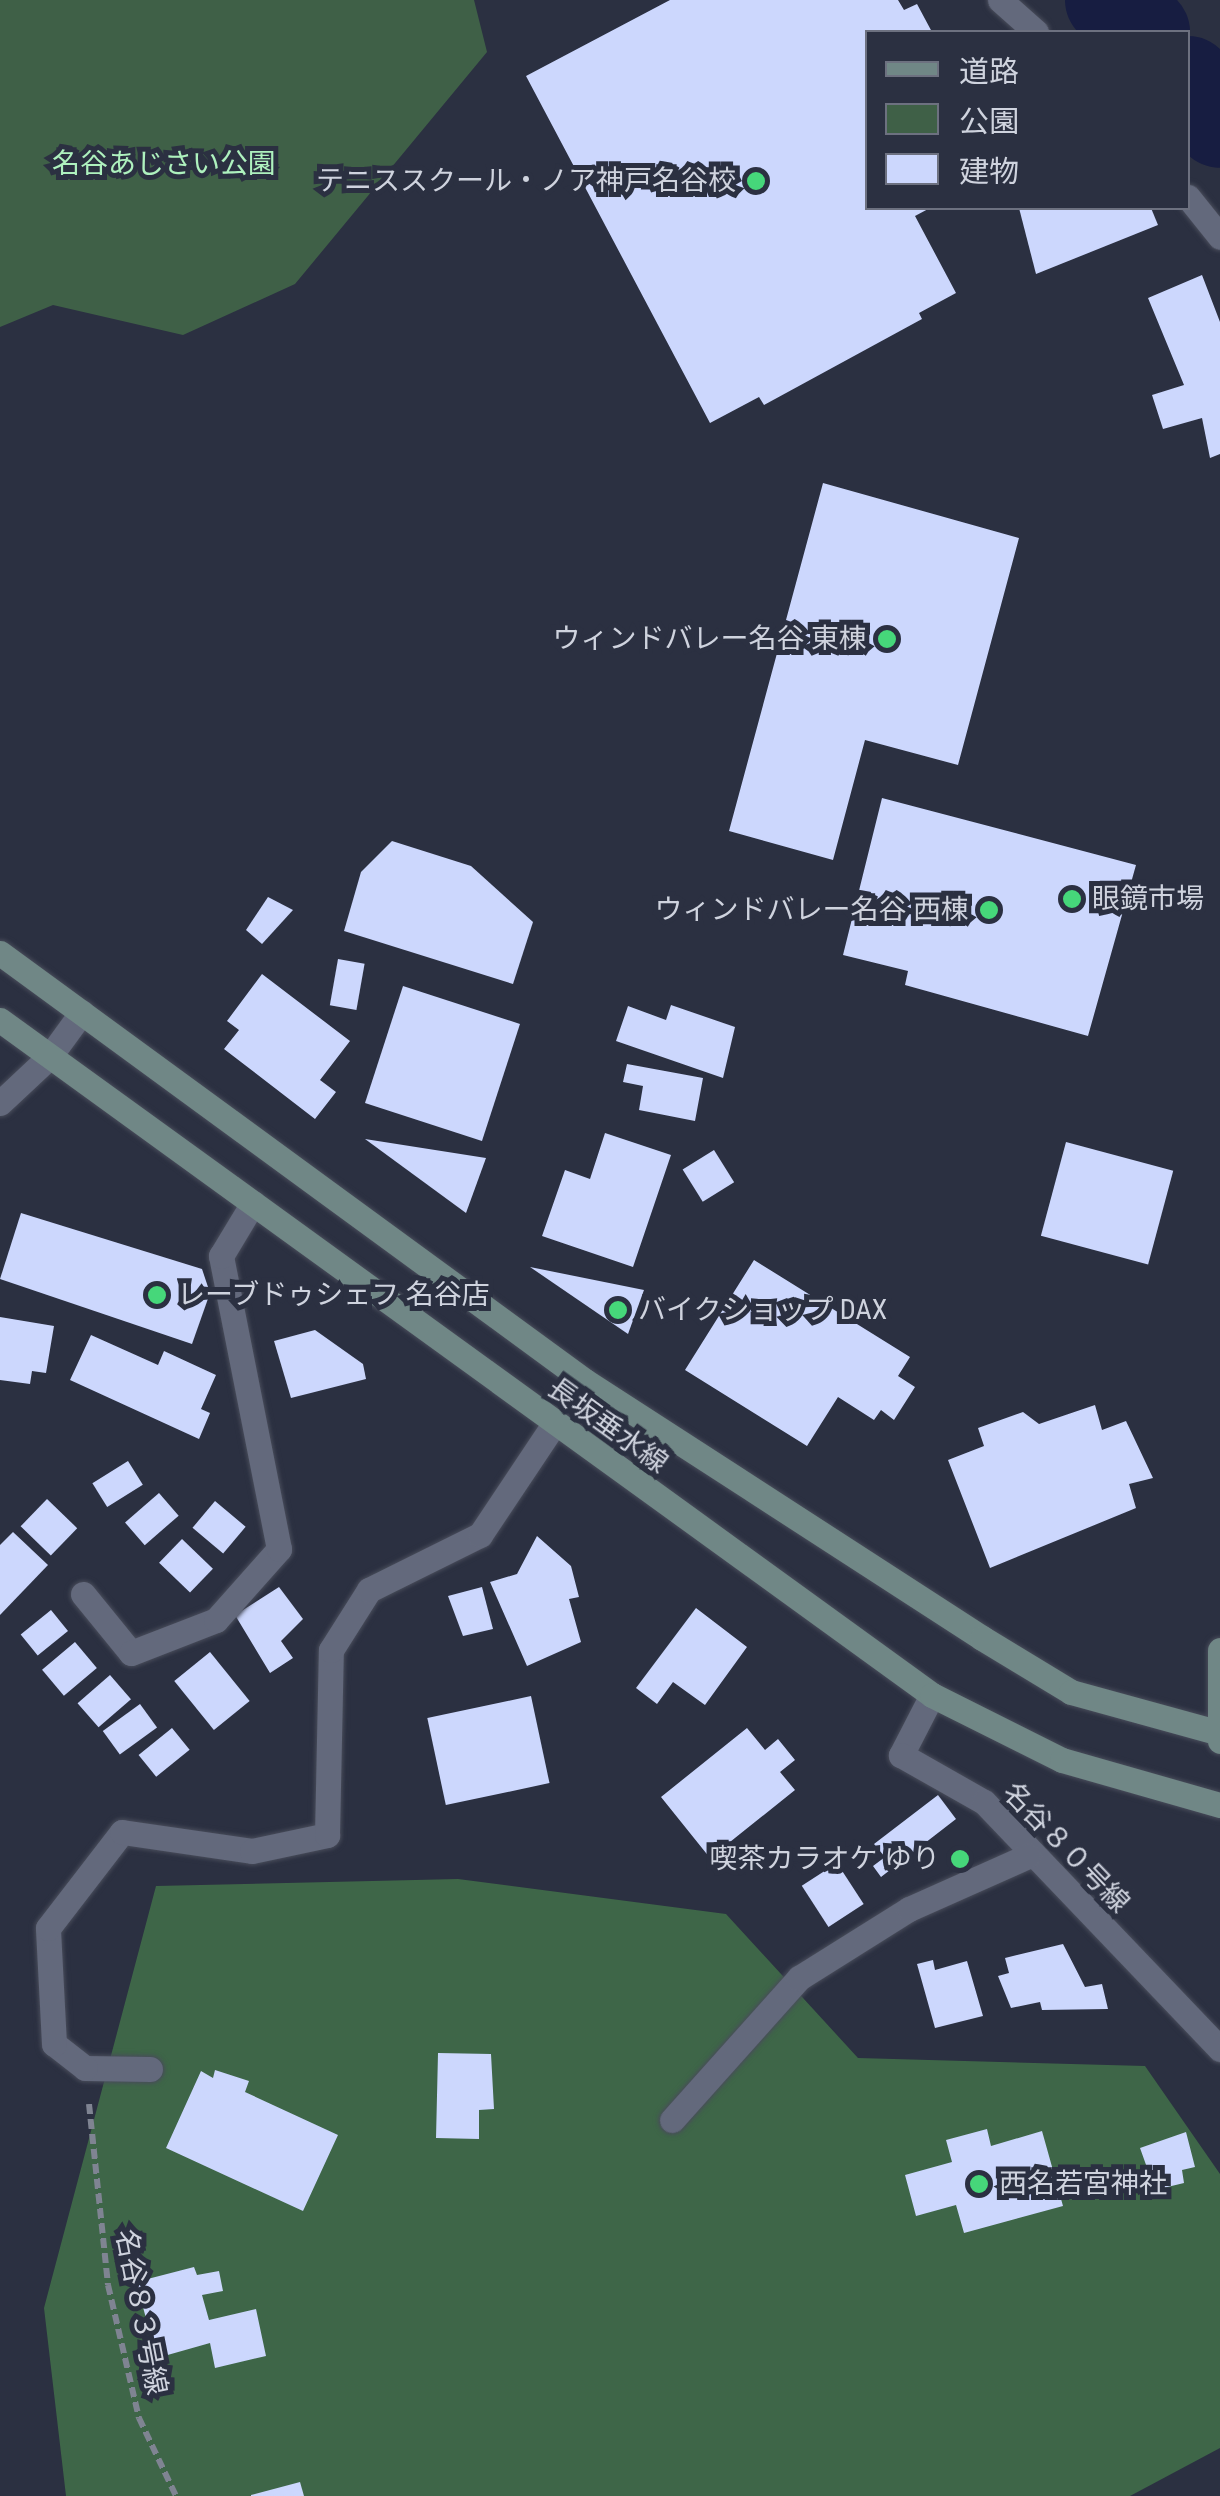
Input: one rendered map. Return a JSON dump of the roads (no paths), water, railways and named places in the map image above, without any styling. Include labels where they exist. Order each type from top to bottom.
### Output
[{"type":"main road","name":"長坂垂水線","points":[[0,952],[585,1380],[982,1638],[1072,1692],[1219,1733]]},
{"type":"main road","name":"長坂垂水線","points":[[0,1020],[932,1695],[1062,1760],[1220,1805]]},
{"type":"main road","points":[[1220,1650],[1220,1741]]},
{"type":"street","points":[[1000,0],[1034,30]]},
{"type":"street","points":[[1190,200],[1220,236]]},
{"type":"street","points":[[0,1104],[50,1056],[82,1012]]},
{"type":"street","points":[[83,1594],[131,1653],[216,1620],[279,1548],[222,1256],[253,1203]]},
{"type":"street","points":[[150,2069],[85,2068],[54,2044],[48,1928],[122,1832],[252,1851],[327,1835],[332,1650],[368,1590],[480,1534],[554,1424]]},
{"type":"street","name":"名谷８０号線","points":[[932,1695],[901,1755],[984,1802],[1028,1856],[1220,2050]]},
{"type":"street","points":[[672,2120],[800,1978],[909,1909],[1028,1856]]},
{"type":"waterway","points":[[1111,0],[1142,30]]},
{"type":"waterway","points":[[1190,84],[1220,122]]},
{"type":"place","name":"テニススクール・ノア神戸名谷校","points":[[756,181]]},
{"type":"place","name":"ウィンドバレー名谷 東棟","points":[[887,639]]},
{"type":"place","name":"眼鏡市場","points":[[1072,899]]},
{"type":"place","name":"ウィンドバレー名谷 西棟","points":[[989,910]]},
{"type":"place","name":"レーブドゥシェフ 名谷店","points":[[157,1295]]},
{"type":"place","name":"バイクショップ DAX","points":[[618,1310]]},
{"type":"place","name":"喫茶カラオケ ゆり","points":[[960,1859]]},
{"type":"place","name":"西名若宮神社","points":[[979,2184]]},
{"type":"park label","name":"名谷あじさい公園","points":[[164,164]]}]
